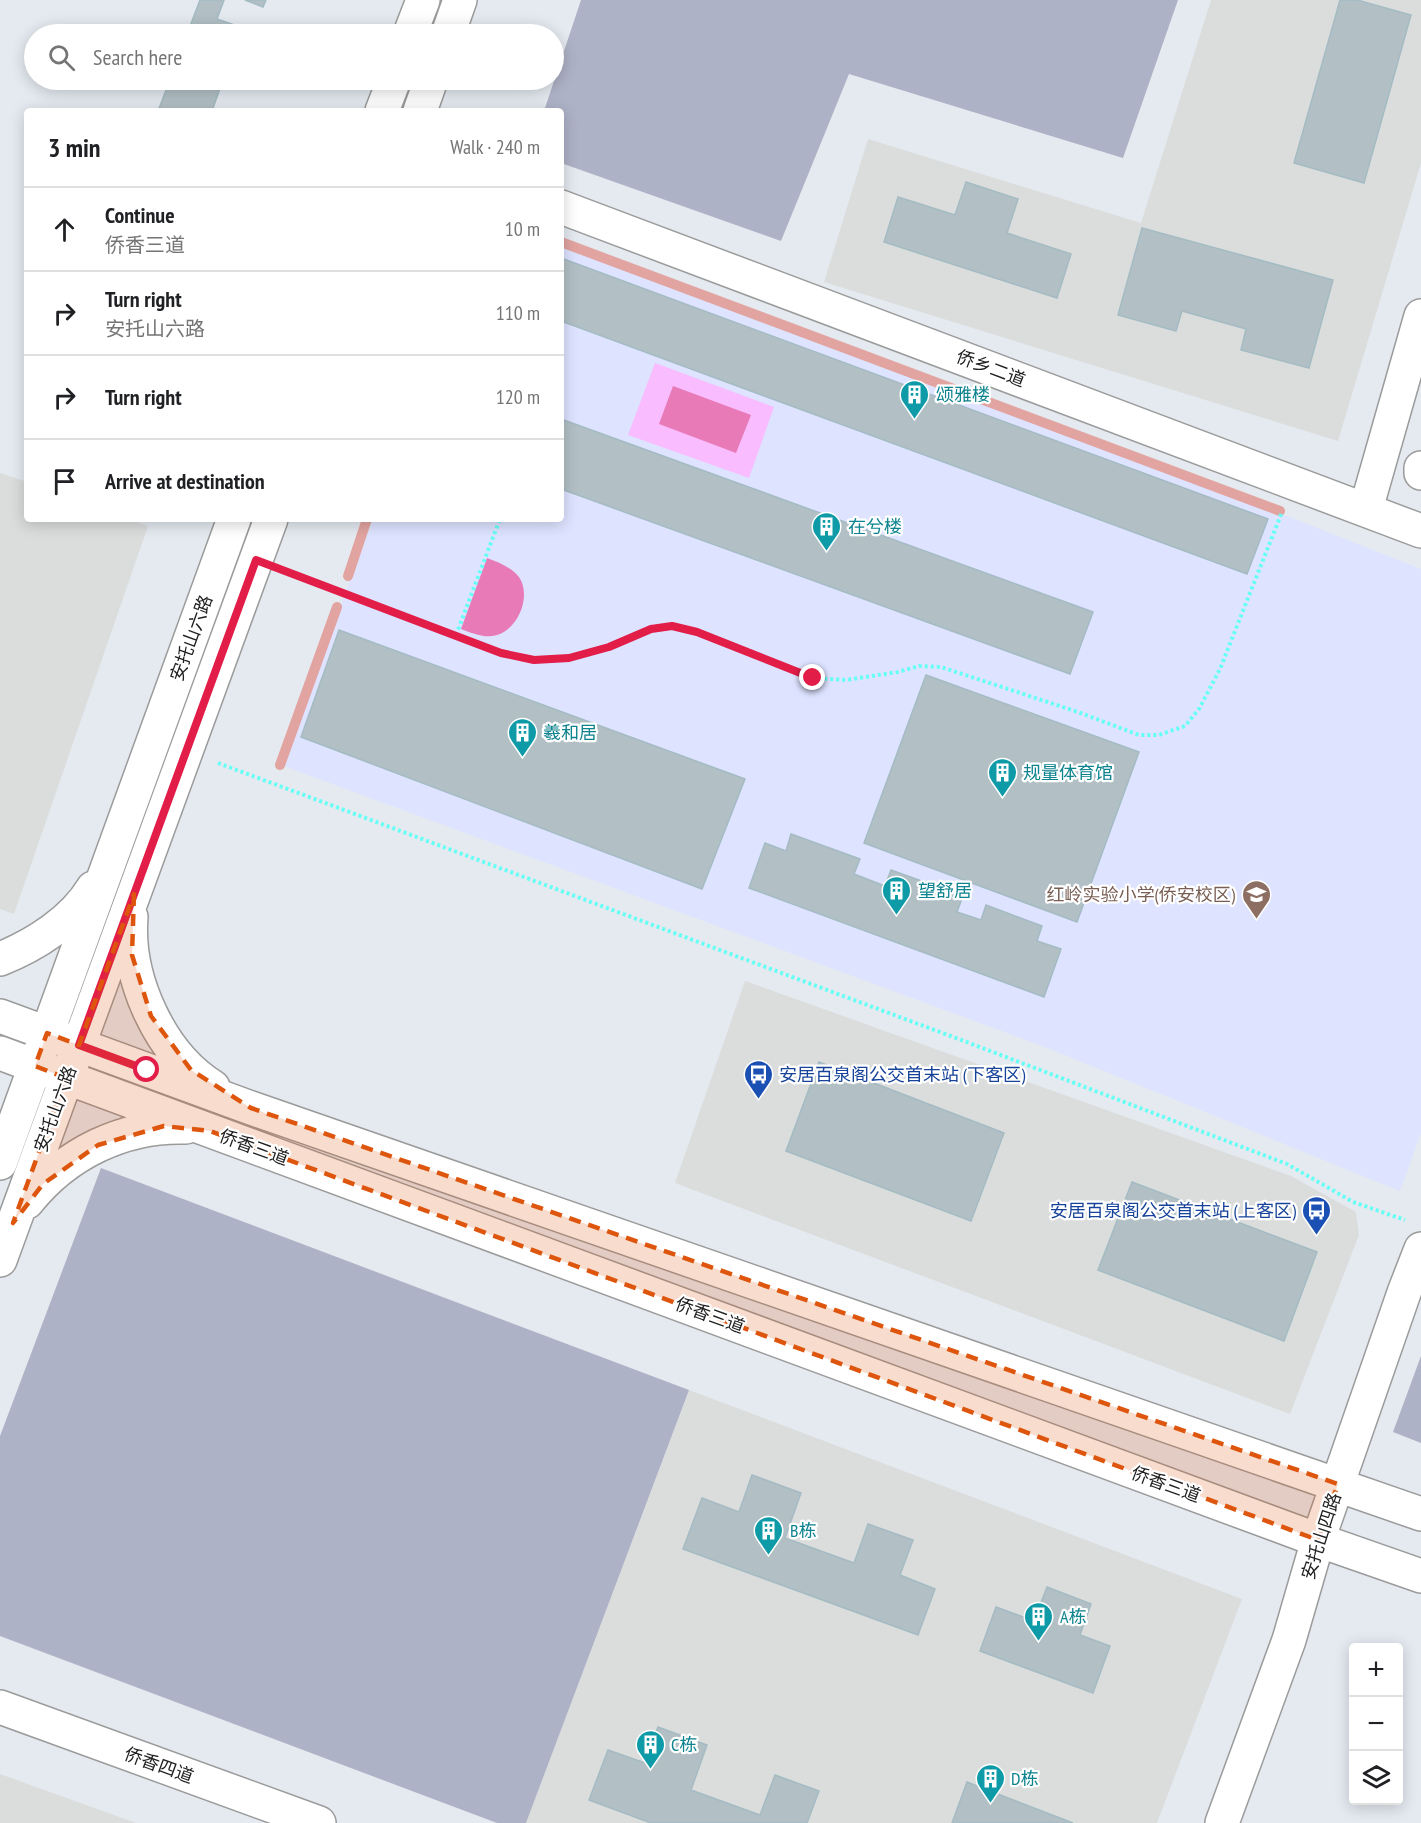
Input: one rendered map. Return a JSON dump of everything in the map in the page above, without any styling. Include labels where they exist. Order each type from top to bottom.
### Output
[{"type":"street","points":[[414,24],[423,0]]},
{"type":"street","points":[[452,24],[460,0]]},
{"type":"street","points":[[383,108],[390,90]]},
{"type":"street","points":[[421,108],[427,90]]},
{"type":"street","name":"侨乡二道","points":[[564,208],[1421,531]]},
{"type":"street","points":[[1366,509],[1421,316]]},
{"type":"street","name":"安托山六路","points":[[0,1163],[233,522]]},
{"type":"street","name":"安托山六路","points":[[0,1260],[270,522]]},
{"type":"street","points":[[0,958],[37,941],[57,927],[89,894],[113,852]]},
{"type":"street","points":[[134,894],[129,936],[143,996],[151,1016],[176,1053],[191,1070],[208,1084],[251,1108]]},
{"type":"street","name":"侨香三道","points":[[0,1016],[251,1108],[1421,1514]]},
{"type":"street","name":"侨香三道","points":[[0,1053],[1421,1576]]},
{"type":"street","points":[[13,1223],[28,1201],[61,1167],[98,1145],[140,1130],[164,1126],[210,1131]]},
{"type":"street","name":"安托山四路","points":[[1222,1823],[1289,1640],[1318,1540],[1405,1290],[1416,1236]]},
{"type":"street","name":"侨香四道","points":[[0,1707],[319,1823]]},
{"type":"path","points":[[256,560],[501,653],[534,660],[569,658],[609,647],[651,629],[672,626],[697,632],[813,678],[846,680],[919,666],[941,668],[1078,712],[1139,735],[1159,735],[1185,726],[1200,709],[1220,669],[1294,482]]},
{"type":"path","points":[[456,635],[499,522]]},
{"type":"path","points":[[186,751],[953,1036],[1287,1164],[1416,1236]]},
{"type":"highlighted area","points":[[134,894],[132,955],[151,1016],[191,1070],[251,1108],[1338,1484],[1318,1540],[210,1131],[164,1126],[98,1145],[43,1184],[13,1223],[66,1078],[35,1066],[47,1033],[79,1045]]},
{"type":"shaded area","points":[[581,0],[1178,0],[1123,158],[849,74],[781,241],[564,164],[564,108],[545,108],[551,90],[564,90],[564,51]]},
{"type":"shaded area","points":[[1211,0],[1421,0],[1421,163],[1338,441],[824,282],[868,139],[1141,223]]},
{"type":"shaded area","points":[[564,247],[1279,513],[1421,569],[1421,1133],[1400,1191],[1045,1047],[281,765],[372,522],[564,522]]},
{"type":"shaded area","points":[[655,363],[774,407],[749,478],[628,435]]},
{"type":"shaded area","points":[[673,386],[751,415],[736,453],[659,424]]},
{"type":"shaded area","points":[[0,473],[24,481],[24,522],[137,522],[148,526],[14,914],[0,909]]},
{"type":"shaded area","points":[[487,558],[516,573],[523,585],[524,593],[517,619],[505,632],[488,636],[461,629]]},
{"type":"shaded area","points":[[745,981],[1291,1176],[1356,1212],[1359,1235],[1290,1414],[675,1183]]},
{"type":"shaded area","points":[[101,1168],[689,1390],[526,1823],[497,1823],[0,1636],[0,1436]]},
{"type":"shaded area","points":[[1421,1356],[1421,1443],[1393,1432]]},
{"type":"shaded area","points":[[689,1390],[1242,1599],[1157,1823],[526,1823]]},
{"type":"shaded area","points":[[0,1774],[136,1823],[0,1823]]},
{"type":"building","points":[[200,0],[224,0],[217,19],[231,24],[191,24]]},
{"type":"building","points":[[245,0],[266,0],[263,7]]},
{"type":"building","points":[[1340,0],[1357,0],[1411,15],[1364,183],[1294,163]]},
{"type":"building","points":[[166,90],[219,90],[213,108],[159,108]]},
{"type":"building","points":[[966,182],[1018,199],[1007,233],[1071,254],[1057,298],[884,242],[898,197],[955,215]]},
{"type":"building","points":[[1142,228],[1333,280],[1309,368],[1241,350],[1246,329],[1182,311],[1176,331],[1118,315]]},
{"type":"building","name":"颂雅楼","points":[[564,259],[1268,519],[1247,574],[564,322]]},
{"type":"building","name":"在兮楼","points":[[564,420],[1093,612],[1070,674],[564,490]]},
{"type":"building","name":"羲和居","points":[[339,630],[745,779],[702,889],[301,737]]},
{"type":"building","name":"规量体育馆","points":[[926,675],[1139,752],[1077,922],[864,843]]},
{"type":"building","name":"望舒居","points":[[791,834],[860,859],[854,874],[885,886],[891,870],[963,896],[957,912],[981,920],[986,905],[1042,926],[1037,941],[1061,949],[1044,997],[749,888],[765,843],[786,851]]},
{"type":"building","points":[[819,1062],[1004,1133],[971,1221],[786,1151]]},
{"type":"building","points":[[1132,1182],[1317,1252],[1284,1341],[1098,1270]]},
{"type":"building","name":"B栋","points":[[752,1475],[801,1493],[785,1538],[854,1563],[868,1524],[913,1540],[900,1575],[935,1589],[918,1635],[683,1549],[702,1498],[739,1512]]},
{"type":"building","name":"A栋","points":[[1047,1587],[1091,1604],[1080,1635],[1110,1646],[1093,1693],[980,1651],[996,1607],[1034,1621]]},
{"type":"building","name":"C栋","points":[[658,1727],[707,1745],[691,1790],[760,1815],[775,1775],[819,1791],[807,1823],[651,1823],[589,1800],[608,1750],[645,1763]]},
{"type":"building","name":"D栋","points":[[967,1782],[1073,1823],[952,1823]]},
{"type":"waterway","points":[[564,243],[1280,511]]},
{"type":"waterway","points":[[348,576],[366,522]]},
{"type":"waterway","points":[[280,765],[337,607]]},
{"type":"place","name":"颂雅楼","points":[[915,420]]},
{"type":"place","name":"在兮楼","points":[[827,552]]},
{"type":"place","name":"羲和居","points":[[522,758]]},
{"type":"place","name":"规量体育馆","points":[[1002,798]]},
{"type":"place","name":"望舒居","points":[[897,916]]},
{"type":"place","name":"红岭实验小学(侨安校区)","points":[[1256,920]]},
{"type":"place","name":"安居百泉阁公交首末站 (下客区)","points":[[758,1100]]},
{"type":"place","name":"安居百泉阁公交首末站 (上客区)","points":[[1317,1236]]},
{"type":"place","name":"B栋","points":[[769,1556]]},
{"type":"place","name":"A栋","points":[[1039,1642]]},
{"type":"place","name":"C栋","points":[[650,1770]]},
{"type":"place","name":"D栋","points":[[990,1804]]},
{"type":"route","points":[[147,1070],[79,1045],[256,560],[501,653],[534,660],[569,658],[609,647],[638,633],[672,626],[697,632],[813,678]]}]
